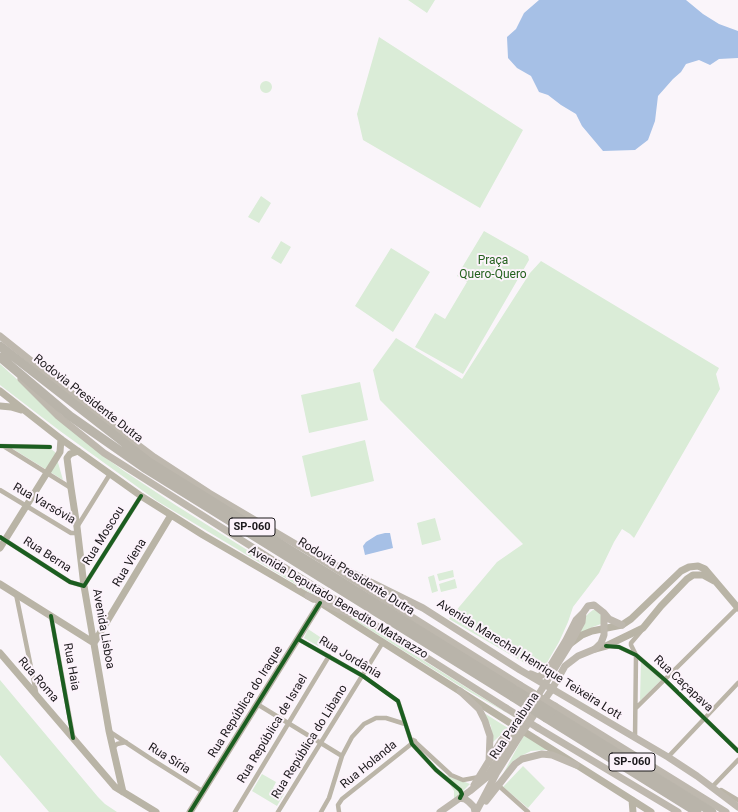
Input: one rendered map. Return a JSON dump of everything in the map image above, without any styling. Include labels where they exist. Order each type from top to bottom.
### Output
[{"type":"highway","name":"Rodovia Presidente Dutra","points":[[0,346],[149,462],[516,691]]},
{"type":"highway","name":"Rodovia Presidente Dutra","points":[[0,357],[70,416],[146,469],[551,712],[712,812]]},
{"type":"highway","name":"Rodovia Presidente Dutra","points":[[551,712],[697,812]]},
{"type":"main road","points":[[0,336],[154,457],[208,493],[304,549],[516,691]]},
{"type":"main road","points":[[0,357],[58,416],[104,453],[506,708],[678,812]]},
{"type":"main road","name":"Avenida Deputado Benedito Matarazzo","points":[[0,391],[61,439],[141,496],[383,642],[632,800],[635,808]]},
{"type":"main road","points":[[0,406],[12,407],[25,412]]},
{"type":"main road","points":[[0,548],[2,538],[26,506],[60,452],[61,439]]},
{"type":"main road","points":[[60,452],[75,449]]},
{"type":"main road","name":"Avenida Lisboa","points":[[75,449],[68,458],[84,586],[109,731],[123,792]]},
{"type":"main road","name":"Rua Viena","points":[[94,643],[171,515]]},
{"type":"main road","name":"Avenida Marechal Henrique Teixeira Lott","points":[[304,549],[423,608],[520,670],[668,757],[697,776]]},
{"type":"main road","points":[[570,644],[582,635],[592,631],[622,625],[640,612],[681,571],[689,567],[698,566],[705,569],[738,608]]},
{"type":"main road","name":"Rua Paraibuna","points":[[477,810],[520,729],[552,689],[565,666],[578,656],[594,649],[606,646],[643,628],[686,579],[693,576],[703,576],[719,584]]},
{"type":"main road","points":[[0,584],[94,643]]},
{"type":"main road","points":[[308,596],[369,622]]},
{"type":"main road","name":"Rua República do Iraque","points":[[190,812],[320,603]]},
{"type":"main road","points":[[520,670],[538,677],[546,673],[576,620],[588,606],[594,605],[609,619],[622,625]]},
{"type":"main road","points":[[440,812],[487,777],[520,729],[545,684],[570,644],[582,622],[583,613]]},
{"type":"main road","points":[[594,649],[603,639],[604,613]]},
{"type":"main road","name":"Rua Roma","points":[[0,653],[115,787],[156,812]]},
{"type":"main road","points":[[460,691],[479,709],[485,721],[490,736],[489,762]]},
{"type":"main road","points":[[551,712],[726,812]]},
{"type":"main road","points":[[470,791],[501,740],[508,732],[520,729]]},
{"type":"main road","points":[[460,798],[469,802],[477,810],[515,764],[522,759],[532,756],[542,754],[552,755],[576,765]]},
{"type":"main road","points":[[697,776],[738,807]]},
{"type":"main road","points":[[635,808],[651,812]]},
{"type":"street","points":[[3,447],[50,447]]},
{"type":"street","points":[[3,447],[71,488]]},
{"type":"street","points":[[78,529],[110,474]]},
{"type":"street","name":"Rua Varsóvia","points":[[0,490],[71,533],[75,533],[78,529]]},
{"type":"street","name":"Rua Moscou","points":[[84,586],[141,496]]},
{"type":"street","name":"Rua Berna","points":[[2,538],[70,582],[84,586]]},
{"type":"street","points":[[16,594],[36,694]]},
{"type":"street","points":[[636,708],[738,608]]},
{"type":"street","name":"Rua Haia","points":[[51,616],[73,738]]},
{"type":"street","name":"Rua Paraibuna","points":[[636,655],[631,643],[643,628]]},
{"type":"street","name":"Rua Jordânia","points":[[298,639],[363,676],[398,701],[402,709],[410,738],[436,770],[460,790],[462,794],[460,798]]},
{"type":"street","name":"Rua República do Libano","points":[[278,812],[383,642]]},
{"type":"street","name":"Rua Caçapava","points":[[606,646],[619,647],[636,655],[738,751]]},
{"type":"street","points":[[635,738],[636,655]]},
{"type":"street","name":"Rua República de Israel","points":[[234,812],[329,656]]},
{"type":"street","points":[[22,679],[29,678],[32,674]]},
{"type":"street","points":[[668,757],[738,683]]},
{"type":"street","points":[[257,704],[342,756]]},
{"type":"street","points":[[321,812],[329,798],[342,756],[352,737],[364,724],[376,718],[386,718],[405,724]]},
{"type":"street","points":[[64,727],[70,722]]},
{"type":"street","name":"Rua Síria","points":[[109,731],[202,791]]},
{"type":"street","points":[[113,748],[117,744],[126,742]]},
{"type":"street","name":"Rua Jordânia","points":[[413,742],[451,775],[463,780],[479,777]]},
{"type":"street","name":"Rua Holanda","points":[[339,812],[338,805],[342,800],[413,742]]},
{"type":"street","points":[[713,786],[738,760]]},
{"type":"street","points":[[496,774],[498,786],[528,812]]},
{"type":"street","name":"Avenida Marechal Henrique Teixeira Lott","points":[[697,776],[738,800]]},
{"type":"green space","points":[[408,0],[435,0],[427,13]]},
{"type":"green space","points":[[379,37],[523,130],[480,208],[363,140],[357,114]]},
{"type":"green space","points":[[264,81],[268,81],[272,87],[268,93],[264,93],[260,89],[260,85]]},
{"type":"green space","points":[[261,196],[271,203],[259,223],[248,217]]},
{"type":"green space","name":"Praça Quero-Quero","points":[[484,231],[528,256],[529,260],[463,374],[415,347],[435,313],[445,319],[467,282],[457,276]]},
{"type":"green space","points":[[281,241],[291,247],[281,264],[271,258]]},
{"type":"green space","name":"Praça Quero-Quero","points":[[391,248],[430,272],[393,332],[355,306]]},
{"type":"green space","points":[[541,261],[719,368],[716,374],[720,389],[634,538],[622,529],[599,573],[573,607],[559,642],[545,666],[540,669],[535,669],[449,619],[497,562],[523,544],[380,400],[373,370],[396,338],[462,379],[530,273]]},
{"type":"green space","points":[[0,364],[99,453],[124,471],[177,506],[512,716],[463,688],[332,606],[157,501],[60,431],[0,385]]},
{"type":"green space","points":[[360,382],[368,420],[309,433],[301,395]]},
{"type":"green space","points":[[365,440],[374,481],[311,497],[302,456]]},
{"type":"green space","points":[[13,449],[51,449],[55,452],[63,480]]},
{"type":"green space","points":[[435,518],[441,540],[422,545],[417,523]]},
{"type":"green space","points":[[453,570],[454,577],[439,581],[437,574]]},
{"type":"green space","points":[[434,575],[438,591],[432,593],[428,577]]},
{"type":"green space","points":[[455,579],[457,588],[441,592],[439,584]]},
{"type":"green space","points":[[593,610],[597,610],[601,615],[601,624],[590,628],[577,637],[586,616]]},
{"type":"green space","points":[[308,629],[323,639],[318,646],[304,638]]},
{"type":"green space","points":[[641,660],[662,679],[640,701]]},
{"type":"green space","points":[[0,680],[98,797],[117,812],[49,812],[0,755]]},
{"type":"green space","points":[[484,713],[508,728],[493,742],[491,726]]},
{"type":"green space","points":[[524,735],[551,750],[531,751],[519,757],[512,762],[505,774],[503,774]]},
{"type":"green space","points":[[523,766],[545,788],[528,808],[503,787]]},
{"type":"green space","points":[[262,774],[276,782],[273,788],[284,794],[277,806],[252,791]]},
{"type":"green space","points":[[443,774],[470,784],[454,800],[454,791]]},
{"type":"water","points":[[539,0],[686,0],[703,14],[719,24],[738,31],[738,58],[719,59],[710,65],[699,60],[686,64],[681,72],[658,96],[655,121],[648,140],[635,150],[603,151],[582,126],[576,114],[548,95],[539,92],[531,76],[517,68],[508,58],[507,37],[516,29],[524,13]]},
{"type":"water","points":[[390,533],[393,548],[365,555],[363,546],[366,542],[377,535]]},
{"type":"cycle path","points":[[0,446],[50,447]]},
{"type":"cycle path","points":[[0,537],[70,582],[84,586],[141,496]]},
{"type":"cycle path","points":[[190,812],[320,603]]},
{"type":"cycle path","points":[[51,616],[73,738]]},
{"type":"cycle path","points":[[298,639],[363,676],[398,701],[412,744],[436,770],[460,790],[462,794],[460,798]]},
{"type":"cycle path","points":[[606,646],[619,647],[636,655],[665,680],[738,751]]}]
